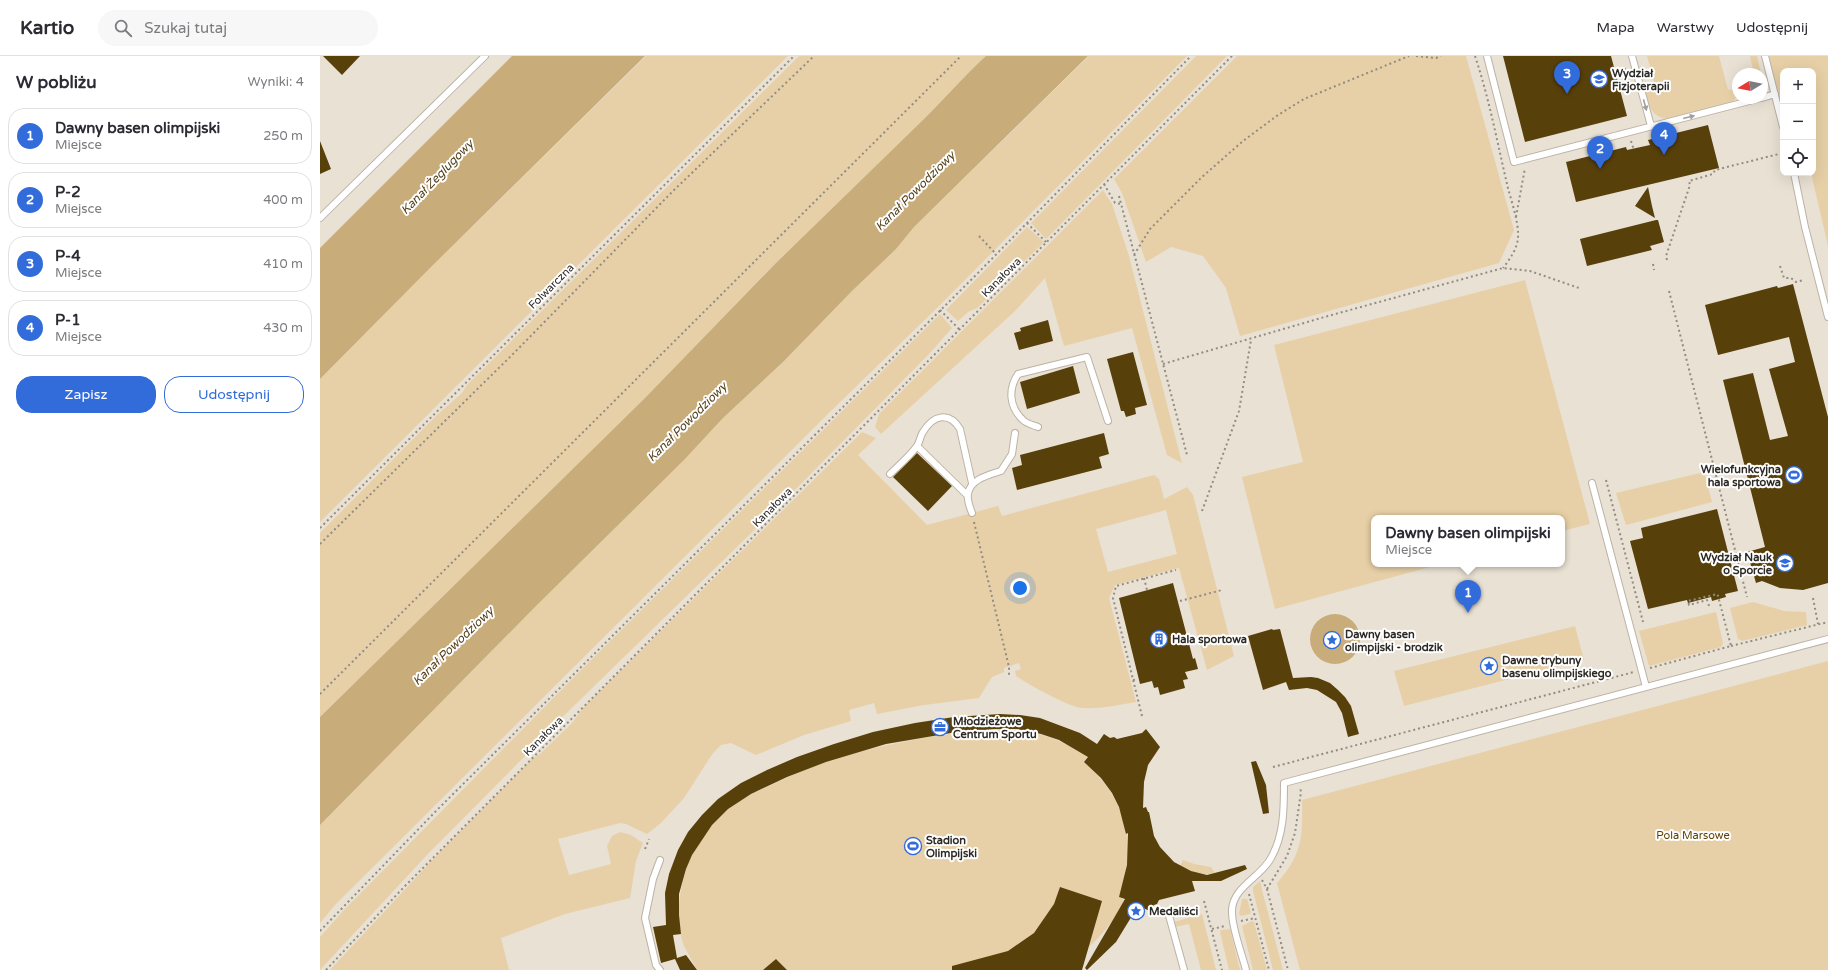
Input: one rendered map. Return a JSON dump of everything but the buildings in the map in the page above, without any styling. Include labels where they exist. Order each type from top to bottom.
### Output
[{"type":"lane","points":[[320,218],[485,56]]},
{"type":"lane","points":[[1486,56],[1514,162],[1738,104]]},
{"type":"lane","points":[[1632,56],[1651,126]]},
{"type":"lane","points":[[1765,56],[1780,115]]},
{"type":"lane","points":[[1768,96],[1775,94]]},
{"type":"lane","points":[[1795,176],[1805,227],[1828,317]]},
{"type":"lane","points":[[1038,427],[1024,421],[1016,411],[1012,401],[1012,382],[1018,374],[1087,357],[1108,421]]},
{"type":"lane","points":[[890,474],[917,446],[923,431],[939,418],[949,417],[955,421],[960,429],[963,441],[972,483],[967,495]]},
{"type":"lane","points":[[972,483],[987,475],[1001,471],[1012,454],[1015,433]]},
{"type":"lane","points":[[917,446],[967,495],[972,513]]},
{"type":"lane","points":[[1592,483],[1646,687]]},
{"type":"lane","points":[[1246,970],[1232,910],[1235,899],[1246,884],[1259,874],[1271,858],[1280,837],[1284,804],[1284,783],[1828,640]]},
{"type":"lane","points":[[660,860],[653,879],[645,918],[656,965],[660,970]]},
{"type":"lane","points":[[1168,912],[1184,970]]},
{"type":"path","name":"Folwarczna","points":[[320,528],[794,56]]},
{"type":"path","points":[[320,544],[514,353],[673,191],[814,56]]},
{"type":"path","points":[[320,694],[961,56]]},
{"type":"path","points":[[320,931],[366,881],[996,254],[1191,56]]},
{"type":"path","name":"Kanałowa","points":[[326,970],[404,887],[1232,56]]},
{"type":"path","points":[[1134,255],[1150,229],[1202,177],[1249,137],[1304,99],[1409,56]]},
{"type":"path","points":[[1416,56],[1436,58],[1442,56]]},
{"type":"path","points":[[1475,56],[1482,79],[1515,218],[1518,238],[1513,255],[1504,268]]},
{"type":"path","points":[[1631,138],[1634,150]]},
{"type":"path","points":[[1667,260],[1666,256],[1690,185],[1689,181],[1713,174],[1715,170],[1780,154]]},
{"type":"path","points":[[1515,218],[1526,163],[1525,159]]},
{"type":"path","points":[[1104,184],[1115,204],[1122,204]]},
{"type":"path","points":[[1119,196],[1187,455]]},
{"type":"path","points":[[1026,222],[1046,242]]},
{"type":"path","points":[[979,236],[996,254]]},
{"type":"path","points":[[1653,264],[1654,270]]},
{"type":"path","points":[[1780,266],[1784,278],[1791,278],[1796,282],[1804,280]]},
{"type":"path","points":[[1163,364],[1251,340],[1328,316],[1504,268],[1530,271],[1579,288]]},
{"type":"path","points":[[1669,291],[1746,597]]},
{"type":"path","points":[[940,310],[959,329]]},
{"type":"path","points":[[1202,511],[1238,412],[1251,340]]},
{"type":"path","points":[[1606,480],[1643,622]]},
{"type":"path","points":[[972,513],[1009,667],[1009,676]]},
{"type":"path","points":[[1142,716],[1113,598],[1116,586],[1176,570]]},
{"type":"path","points":[[1144,578],[1147,590]]},
{"type":"path","points":[[1180,601],[1222,590]]},
{"type":"path","points":[[1709,606],[1707,600],[1689,604],[1688,601],[1717,593],[1732,646]]},
{"type":"path","points":[[1813,598],[1818,624]]},
{"type":"path","points":[[1118,618],[1122,616]]},
{"type":"path","points":[[1273,767],[1828,622]]},
{"type":"path","points":[[1134,680],[1138,679]]},
{"type":"path","points":[[645,849],[649,839]]},
{"type":"path","points":[[1259,874],[1267,889],[1288,970]]},
{"type":"path","points":[[1246,884],[1269,970]]},
{"type":"path","points":[[1204,901],[1222,970]]},
{"type":"green space","points":[[646,56],[788,56],[320,522],[320,379],[432,266]]},
{"type":"green space","points":[[799,56],[986,56],[926,117],[776,263],[644,399],[320,717],[320,533]]},
{"type":"green space","points":[[1089,56],[1187,56],[941,304],[834,408],[335,905],[320,923],[320,825],[535,607],[684,460],[723,418],[783,362],[852,291],[896,249],[914,227]]},
{"type":"green space","points":[[1196,56],[1227,56],[1046,239],[1031,223]]},
{"type":"green space","points":[[1237,56],[1466,56],[1514,230],[1499,263],[1240,336],[1226,288],[1203,256],[1171,247],[1146,262],[1122,193],[1114,179]]},
{"type":"green space","points":[[1647,56],[1719,56],[1728,90],[1732,89],[1732,102],[1667,119],[1656,115],[1652,111],[1648,102],[1644,85],[1654,82]]},
{"type":"green space","points":[[1750,56],[1757,56],[1760,68],[1753,68]]},
{"type":"green space","points":[[1769,56],[1828,56],[1828,246],[1812,176],[1816,176],[1816,68],[1780,68],[1780,105]]},
{"type":"green space","points":[[1103,190],[1112,204],[1129,256],[1182,463],[1167,455],[1132,328],[1064,346],[1045,278],[1015,311],[881,434],[875,427],[879,414]]},
{"type":"green space","points":[[1027,227],[1044,242],[977,308],[968,312],[958,321],[946,310]]},
{"type":"green space","points":[[1525,280],[1590,524],[1565,530],[1565,515],[1371,515],[1371,567],[1430,567],[1275,609],[1242,477],[1303,462],[1274,345]]},
{"type":"green space","points":[[940,314],[952,328],[930,353],[780,505],[542,737],[426,856],[320,970],[320,937],[343,911],[578,673]]},
{"type":"green space","points":[[862,432],[876,438],[858,455],[927,525],[998,506],[1002,516],[1154,475],[1159,479],[1164,499],[1187,487],[1193,495],[1234,656],[1207,670],[1179,568],[1115,585],[1109,598],[1136,702],[1096,708],[1077,707],[1049,695],[1016,676],[1015,671],[1021,669],[1019,663],[1004,668],[1004,672],[992,677],[979,698],[924,705],[877,714],[874,703],[849,710],[851,721],[804,735],[756,755],[731,743],[721,745],[713,753],[684,798],[661,823],[647,834],[626,824],[620,823],[558,839],[569,875],[611,864],[607,846],[612,836],[620,832],[631,835],[643,843],[636,861],[630,898],[565,914],[501,938],[509,970],[330,970],[436,856],[533,758],[540,754],[573,722],[582,709]],"holes":[[[1166,510],[1177,554],[1108,572],[1096,529]]]},
{"type":"green space","points":[[1704,472],[1712,502],[1626,525],[1616,493]]},
{"type":"green space","points":[[1753,602],[1784,611],[1806,612],[1807,625],[1742,641],[1738,639],[1730,608]]},
{"type":"green space","points":[[1716,612],[1723,643],[1721,647],[1649,666],[1639,631]]},
{"type":"green space","name":"Dawne trybuny basenu olimpijskiego","points":[[1575,626],[1584,660],[1404,706],[1394,671]]},
{"type":"green space","name":"Pola Marsowe","points":[[1828,661],[1828,970],[1300,970],[1277,883],[1292,863],[1299,845],[1302,825],[1302,800]]},
{"type":"green space","name":"Stadion Olimpijski","points":[[994,729],[1021,731],[1043,735],[1064,743],[1088,756],[1084,762],[1110,791],[1119,807],[1127,841],[1125,878],[1119,897],[1124,900],[1112,922],[1096,941],[1076,957],[1055,970],[697,970],[681,938],[679,920],[680,894],[690,858],[706,831],[727,809],[738,801],[801,771],[855,753],[910,740]]},
{"type":"green space","points":[[1183,860],[1194,864],[1211,867],[1215,873],[1202,874],[1188,870],[1180,866]]},
{"type":"green space","points":[[1260,881],[1283,970],[1273,970],[1253,891],[1253,887]]},
{"type":"green space","points":[[1242,899],[1247,899],[1251,912],[1250,914],[1241,916],[1239,914]]},
{"type":"green space","points":[[1202,914],[1216,970],[1201,970],[1189,924],[1175,927],[1174,922]]},
{"type":"green space","points":[[1252,921],[1254,922],[1267,970],[1253,970],[1242,926]]},
{"type":"green space","points":[[1230,929],[1240,970],[1229,970],[1220,932],[1221,930]]},
{"type":"water","name":"Kanał Żeglugowy","points":[[512,56],[645,56],[320,379],[320,248]]},
{"type":"water","name":"Kanał Powodziowy","points":[[986,56],[1088,56],[914,227],[896,249],[852,291],[783,362],[723,418],[684,460],[535,607],[320,825],[320,717],[644,399],[776,263],[926,117]]},
{"type":"water","points":[[1335,614],[1345,616],[1353,621],[1358,629],[1360,639],[1358,649],[1353,657],[1345,662],[1335,664],[1325,662],[1317,657],[1312,649],[1310,639],[1312,629],[1317,621],[1325,616]]},
{"type":"place","name":"Wydział Fizjoterapii","points":[[1599,79]]},
{"type":"place","name":"P-4","points":[[1567,94]]},
{"type":"place","name":"P-1","points":[[1664,155]]},
{"type":"place","name":"P-2","points":[[1600,169]]},
{"type":"place","name":"Wielofunkcyjna hala sportowa","points":[[1794,475]]},
{"type":"place","name":"Wydział Nauk o Sporcie","points":[[1785,563]]},
{"type":"place","name":"Dawny basen olimpijski","points":[[1468,613]]},
{"type":"place","name":"Hala sportowa","points":[[1159,639]]},
{"type":"place","name":"Dawny basen olimpijski - brodzik","points":[[1332,640]]},
{"type":"place","name":"Dawne trybuny basenu olimpijskiego","points":[[1489,666]]},
{"type":"place","name":"Młodzieżowe Centrum Sportu","points":[[940,727]]},
{"type":"place","name":"Stadion Olimpijski","points":[[913,846]]},
{"type":"place","name":"Medaliści","points":[[1136,911]]}]
